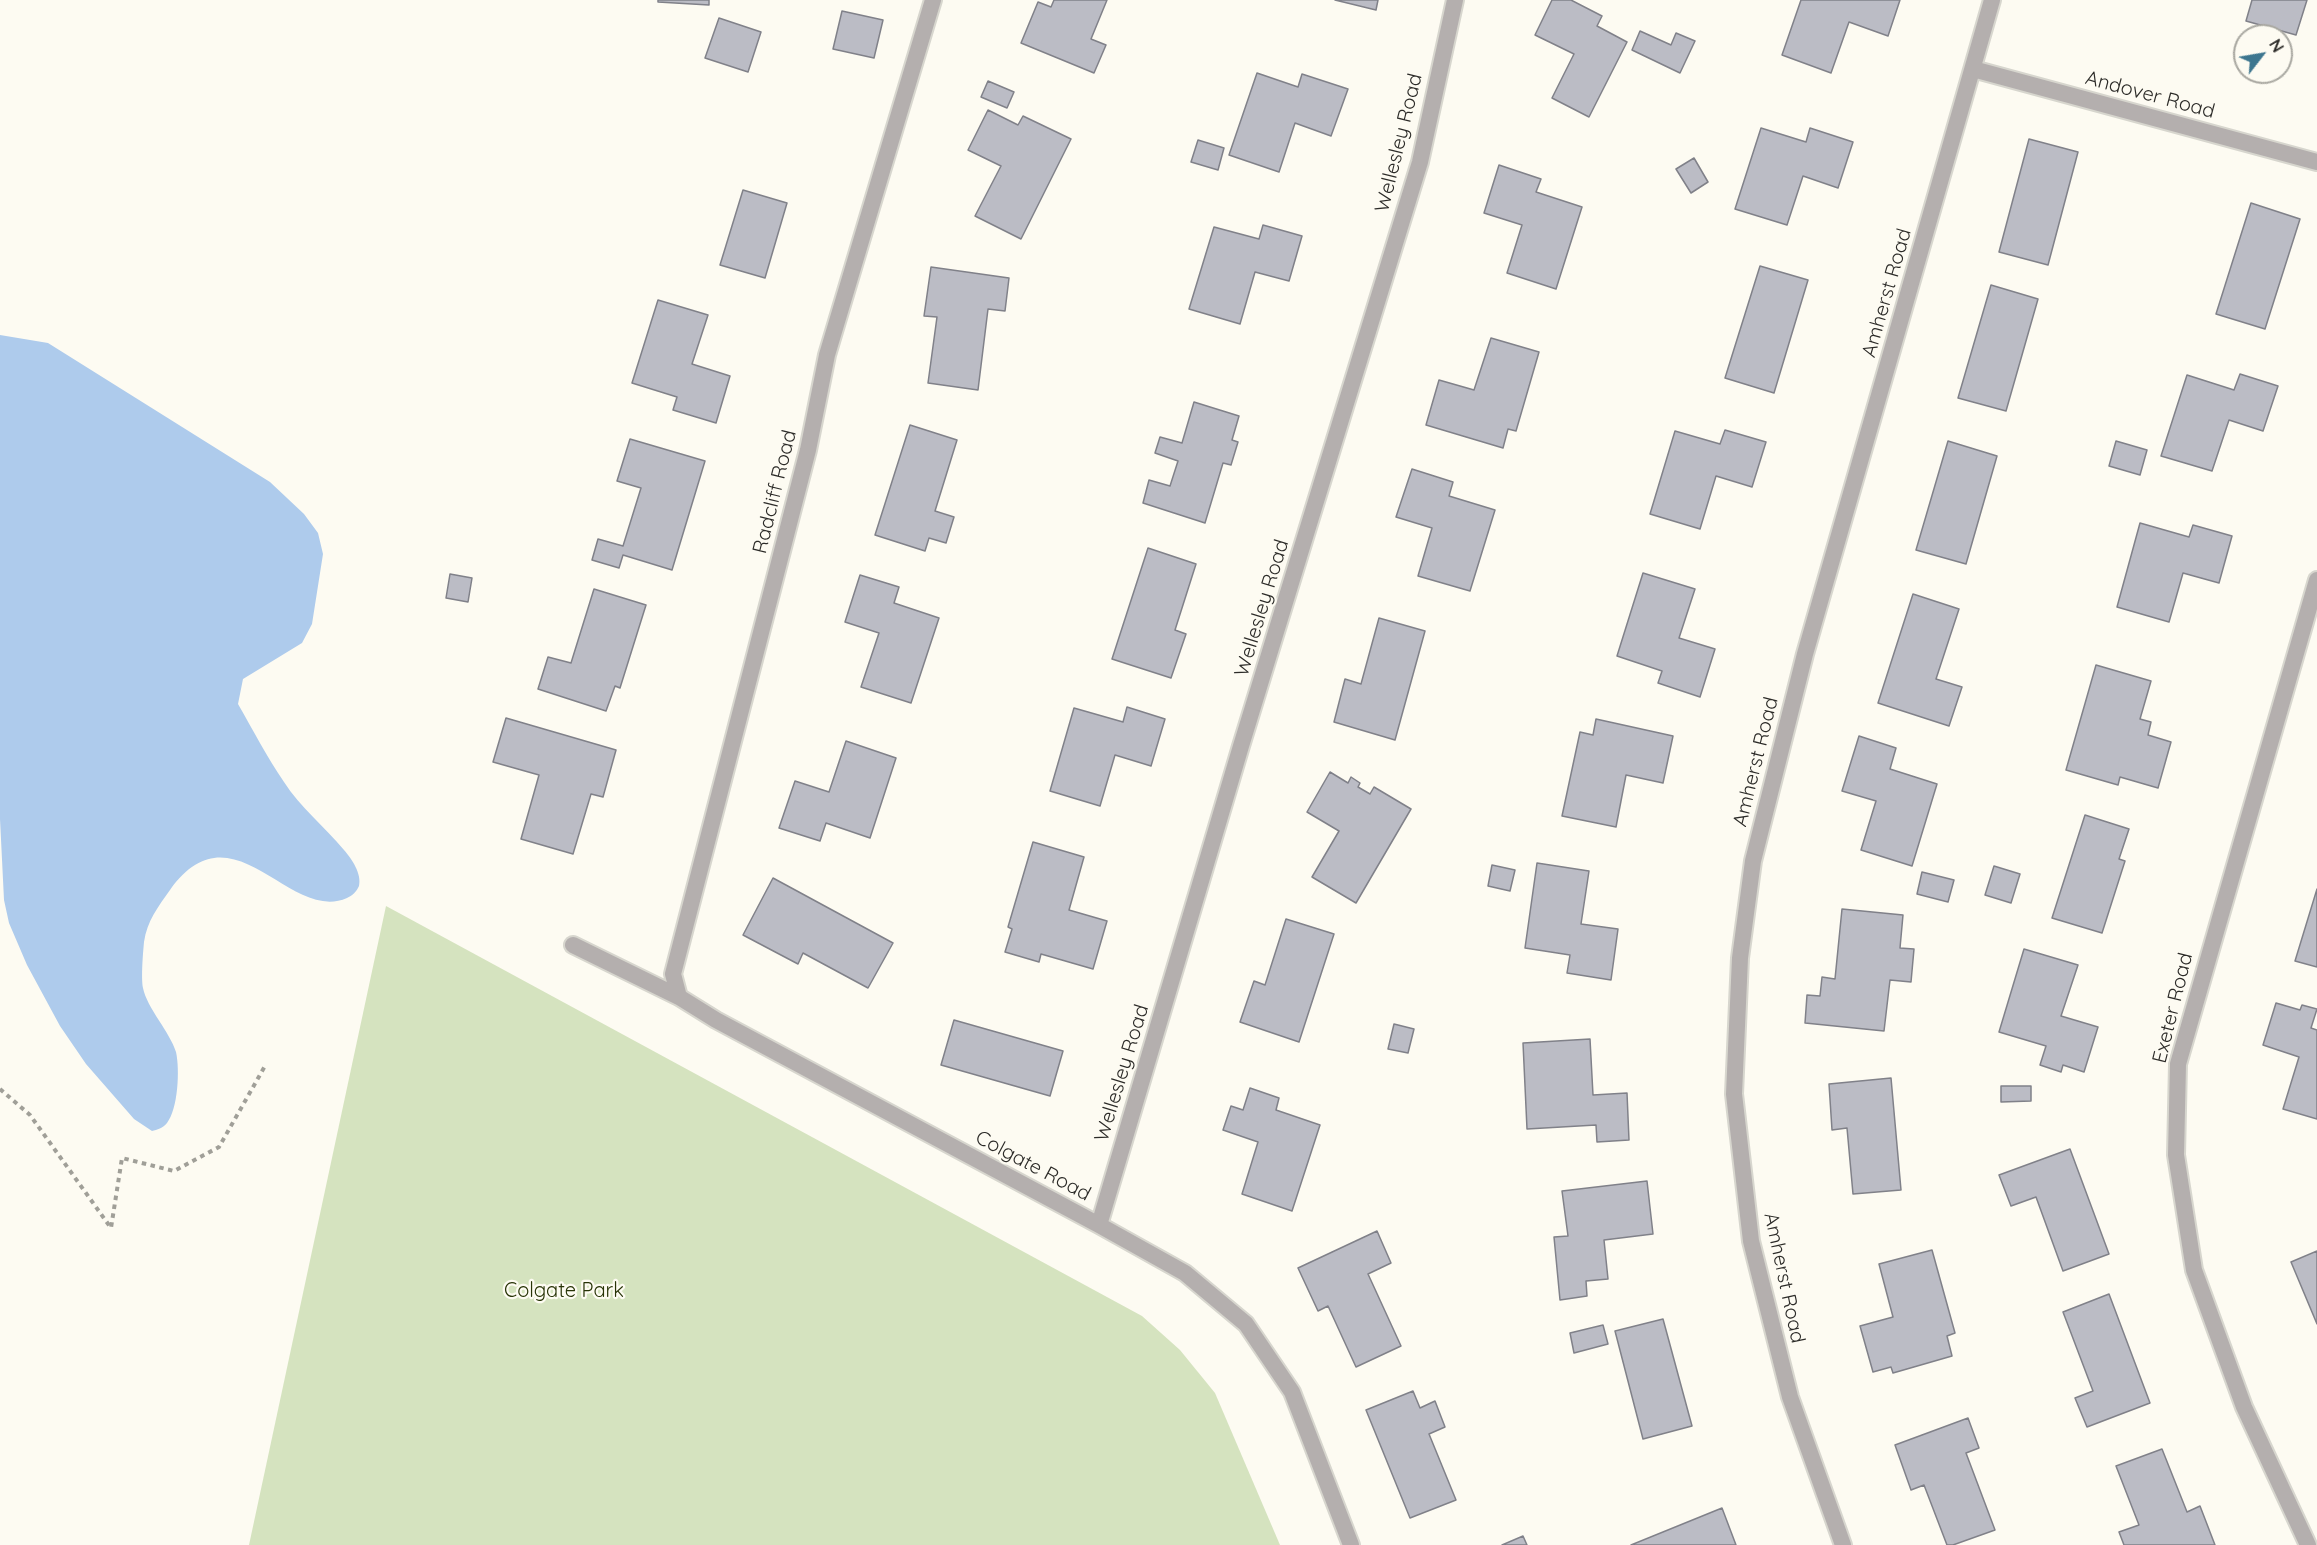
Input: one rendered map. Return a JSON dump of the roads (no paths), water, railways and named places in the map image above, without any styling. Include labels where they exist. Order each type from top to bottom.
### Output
[{"type":"street","name":"Radcliff Road","points":[[679,997],[673,974],[808,450],[827,355],[933,0]]},
{"type":"street","name":"Wellesley Road","points":[[1099,1225],[1420,162],[1455,0]]},
{"type":"street","name":"Amherst Road","points":[[1843,1545],[1790,1397],[1751,1241],[1734,1094],[1740,958],[1753,861],[1805,654],[1992,0]]},
{"type":"street","name":"Andover Road","points":[[1973,69],[2317,162]]},
{"type":"street","name":"Exeter Road","points":[[2308,1545],[2244,1407],[2194,1270],[2176,1155],[2178,1064],[2317,580]]},
{"type":"street","name":"Colgate Road","points":[[573,945],[679,997],[716,1020],[1185,1273],[1246,1324],[1292,1392],[1351,1545]]},
{"type":"water","points":[[0,335],[48,343],[270,482],[304,514],[318,533],[323,554],[312,624],[302,643],[243,679],[238,704],[290,791],[337,842],[356,867],[359,886],[347,898],[325,902],[304,895],[238,861],[216,858],[193,866],[170,890],[150,921],[145,934],[143,952],[142,972],[145,996],[173,1044],[178,1069],[176,1099],[171,1117],[164,1126],[152,1131],[134,1119],[86,1064],[60,1026],[27,965],[9,923],[4,900],[0,819]]},
{"type":"park label","name":"Colgate Park","points":[[564,1291]]}]
